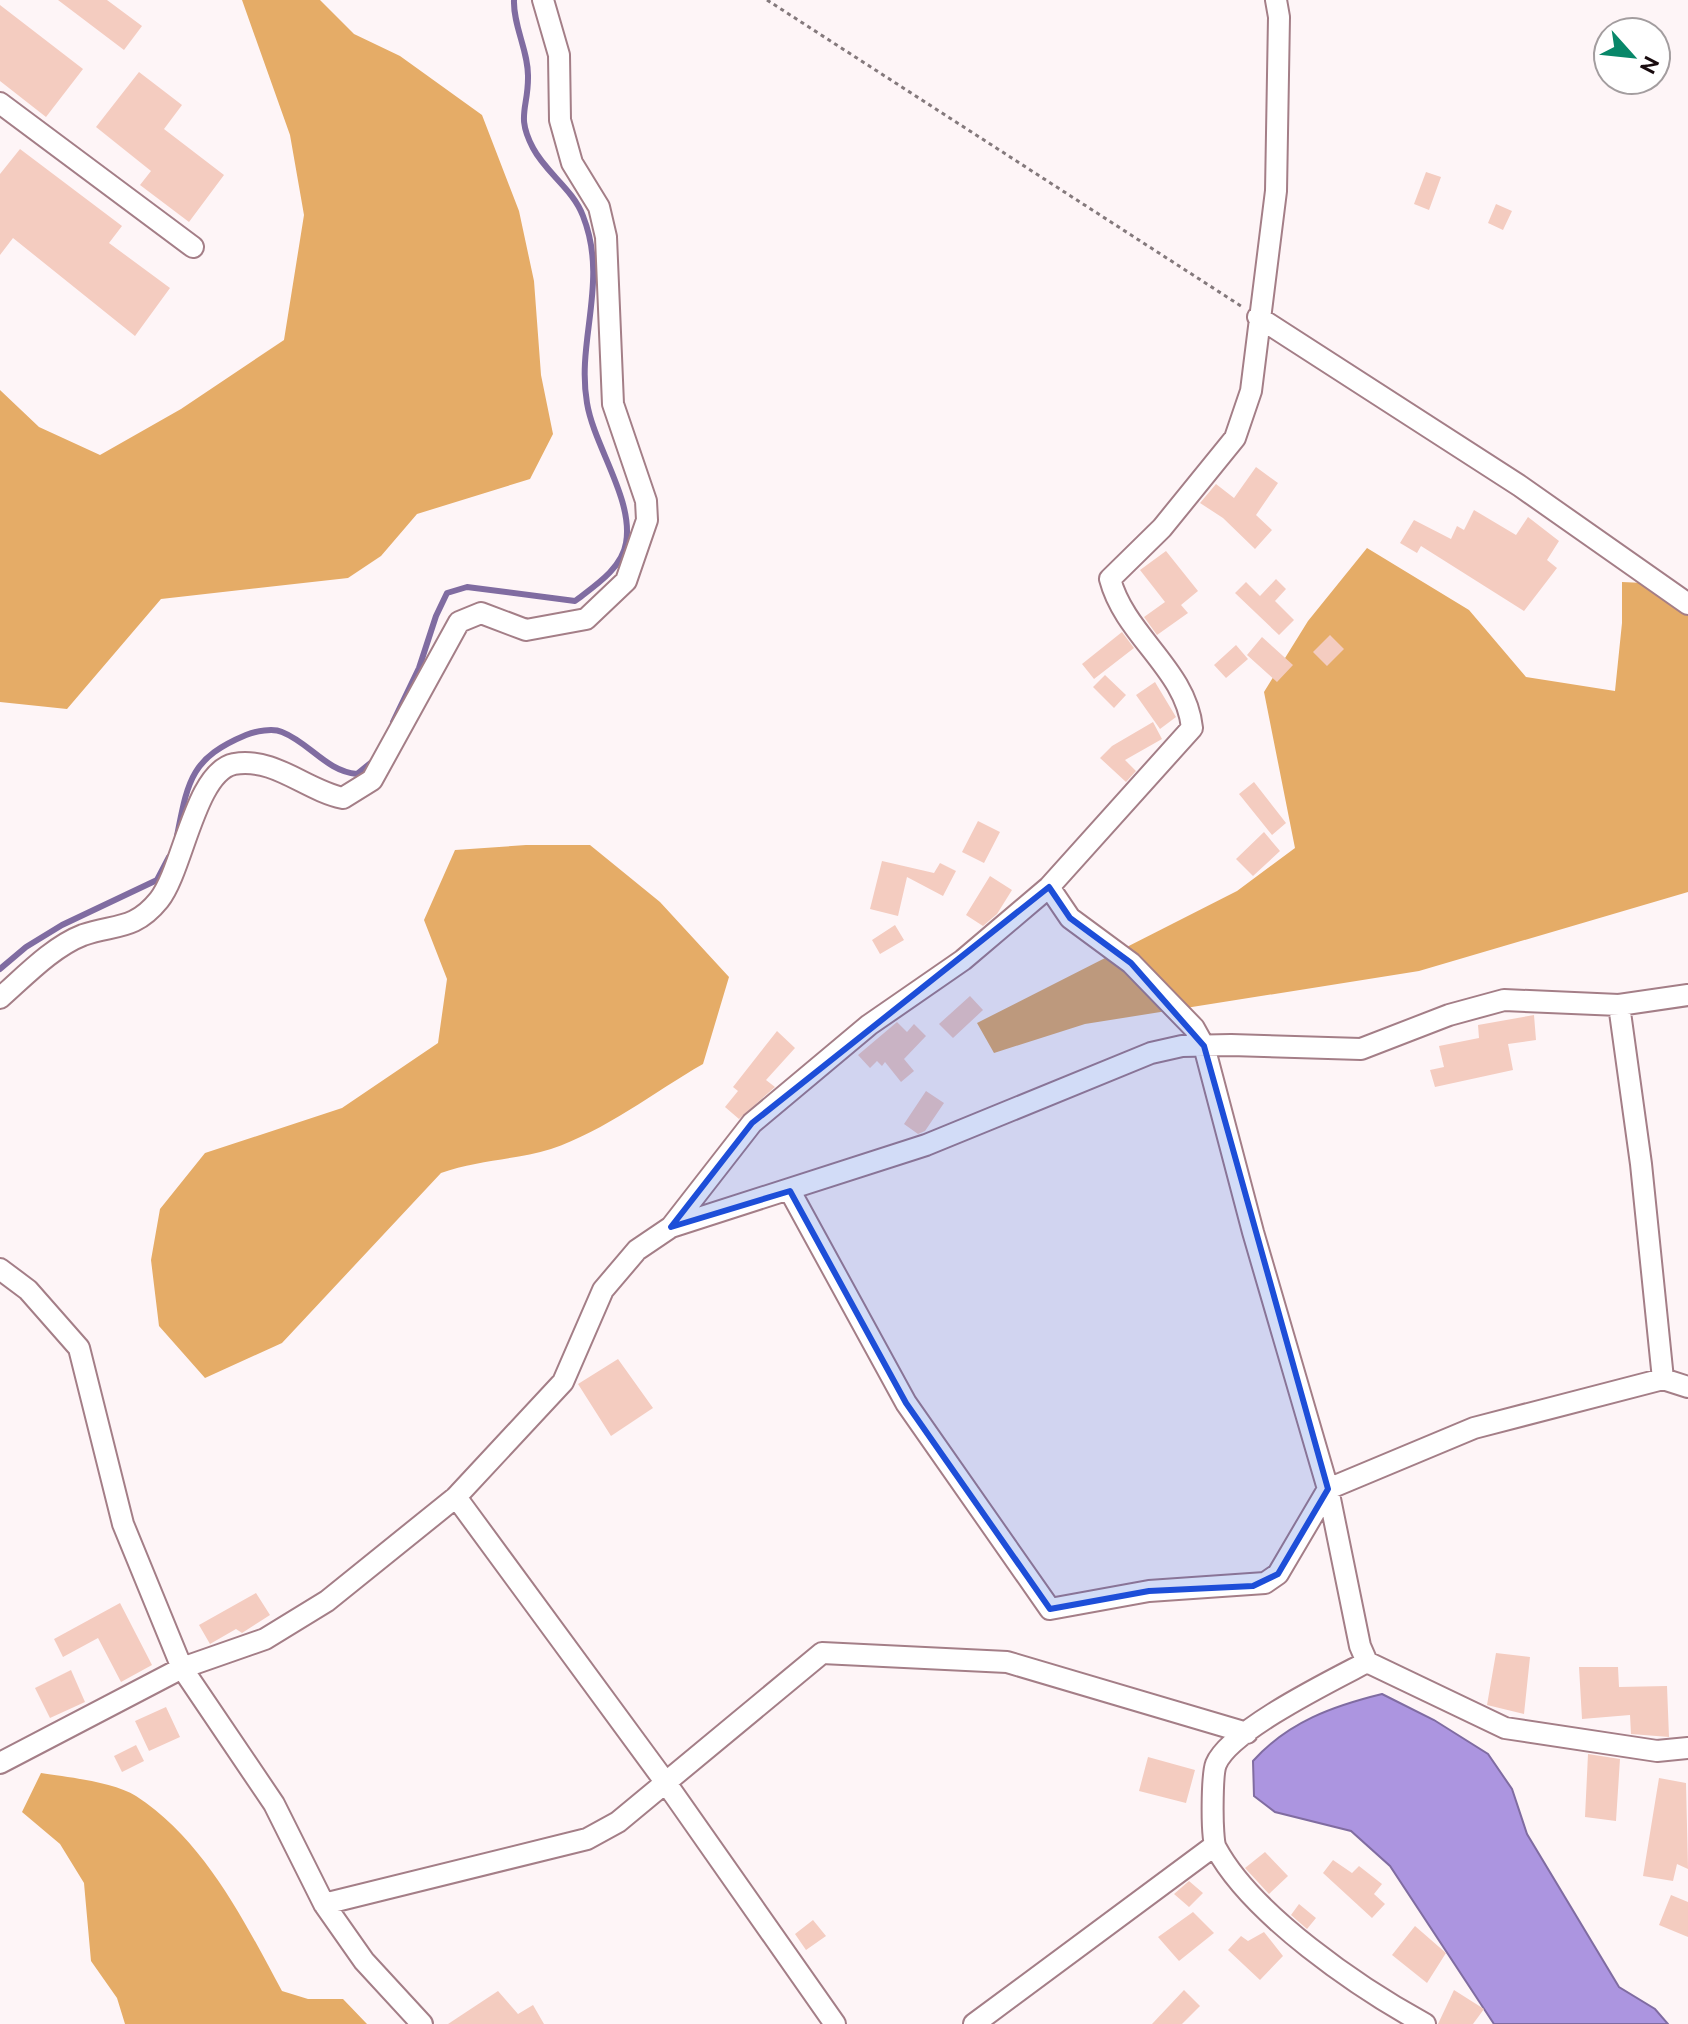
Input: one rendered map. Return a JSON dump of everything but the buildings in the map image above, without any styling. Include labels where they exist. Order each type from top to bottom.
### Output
[{"type":"street","points":[[0,998],[59,950],[83,935],[118,929],[140,918],[159,900],[181,859],[208,785],[219,772],[232,765],[266,764],[327,795],[343,798],[372,780],[459,622],[481,613],[526,630],[552,628],[586,619],[626,581],[638,554],[647,520],[646,501],[613,404],[606,237],[599,207],[572,163],[560,120],[559,55],[543,0]]},
{"type":"street","points":[[671,1227],[752,1123],[869,1025],[963,960],[1049,887],[1192,728],[1190,706],[1166,667],[1137,634],[1115,597],[1110,579],[1162,528],[1235,438],[1251,391],[1276,191],[1279,17],[1276,0]]},
{"type":"street","points":[[0,103],[193,247]]},
{"type":"street","points":[[1258,317],[1508,478],[1688,604]]},
{"type":"street","points":[[1049,887],[1070,918],[1131,963],[1194,1028],[1204,1046],[1253,1232],[1328,1489],[1360,1646],[1367,1662],[1505,1728],[1657,1751],[1688,1748]]},
{"type":"street","points":[[0,1763],[182,1668],[265,1639],[327,1601],[456,1497],[563,1382],[603,1290],[637,1250],[671,1227],[926,1145],[1151,1053],[1182,1046],[1361,1049],[1449,1015],[1504,1000],[1619,1005],[1688,995]]},
{"type":"street","points":[[1619,1005],[1641,1164],[1663,1379]]},
{"type":"street","points":[[790,1191],[906,1403],[1050,1609],[1149,1591],[1265,1583],[1278,1574],[1328,1489],[1474,1428],[1663,1379],[1688,1387]]},
{"type":"street","points":[[0,1269],[28,1290],[79,1348],[123,1524],[182,1668],[274,1804],[324,1904],[364,1961],[422,2024]]},
{"type":"street","points":[[456,1497],[666,1783],[835,2024]]},
{"type":"street","points":[[324,1904],[587,1839],[618,1822],[822,1653],[1007,1662],[1247,1733]]},
{"type":"street","points":[[1367,1662],[1295,1700],[1247,1733],[1216,1764],[1214,1846],[1252,1894],[1295,1937],[1396,2008],[1425,2024]]},
{"type":"street","points":[[974,2024],[1214,1846]]},
{"type":"path","points":[[767,0],[1258,317]]},
{"type":"highlighted area","points":[[1049,887],[1070,918],[1131,963],[1204,1046],[1328,1489],[1278,1574],[1253,1586],[1149,1591],[1050,1609],[906,1403],[790,1191],[671,1227],[752,1123]]},
{"type":"shaded area","points":[[242,0],[320,0],[354,34],[400,56],[482,115],[519,211],[534,281],[541,375],[553,434],[530,479],[417,514],[381,556],[348,578],[161,599],[67,709],[0,702],[0,390],[39,427],[100,455],[181,409],[284,340],[304,215],[290,135]]},
{"type":"shaded area","points":[[1367,548],[1469,610],[1526,677],[1615,691],[1622,623],[1622,582],[1666,584],[1688,606],[1688,892],[1419,971],[1085,1024],[994,1053],[977,1023],[1237,891],[1295,848],[1264,692],[1308,621]]},
{"type":"shaded area","points":[[590,845],[660,902],[729,977],[703,1064],[610,1122],[571,1141],[537,1153],[441,1173],[282,1343],[205,1378],[159,1326],[151,1260],[160,1209],[205,1153],[342,1108],[438,1043],[447,979],[424,920],[455,850]]},
{"type":"shaded area","points":[[1382,1694],[1434,1720],[1488,1754],[1512,1789],[1527,1834],[1619,1987],[1655,2009],[1668,2024],[1494,2024],[1390,1866],[1351,1831],[1275,1812],[1254,1796],[1253,1761],[1267,1747],[1312,1717]]},
{"type":"shaded area","points":[[41,1773],[116,1787],[136,1796],[161,1814],[221,1884],[282,1991],[308,1999],[343,1999],[367,2024],[125,2024],[117,1998],[91,1961],[84,1883],[60,1844],[22,1812]]},
{"type":"waterway","points":[[393,722],[419,668],[447,593],[467,587],[575,601],[613,569],[626,543],[627,526],[619,491],[587,403],[585,356],[593,288],[590,240],[579,206],[538,157],[525,128],[528,68],[514,0]]},
{"type":"waterway","points":[[177,836],[189,785],[195,773],[214,753],[246,735],[264,730],[282,732],[346,772],[357,774],[373,761]]},
{"type":"waterway","points":[[0,969],[26,947],[62,925],[157,880],[169,857]]}]
